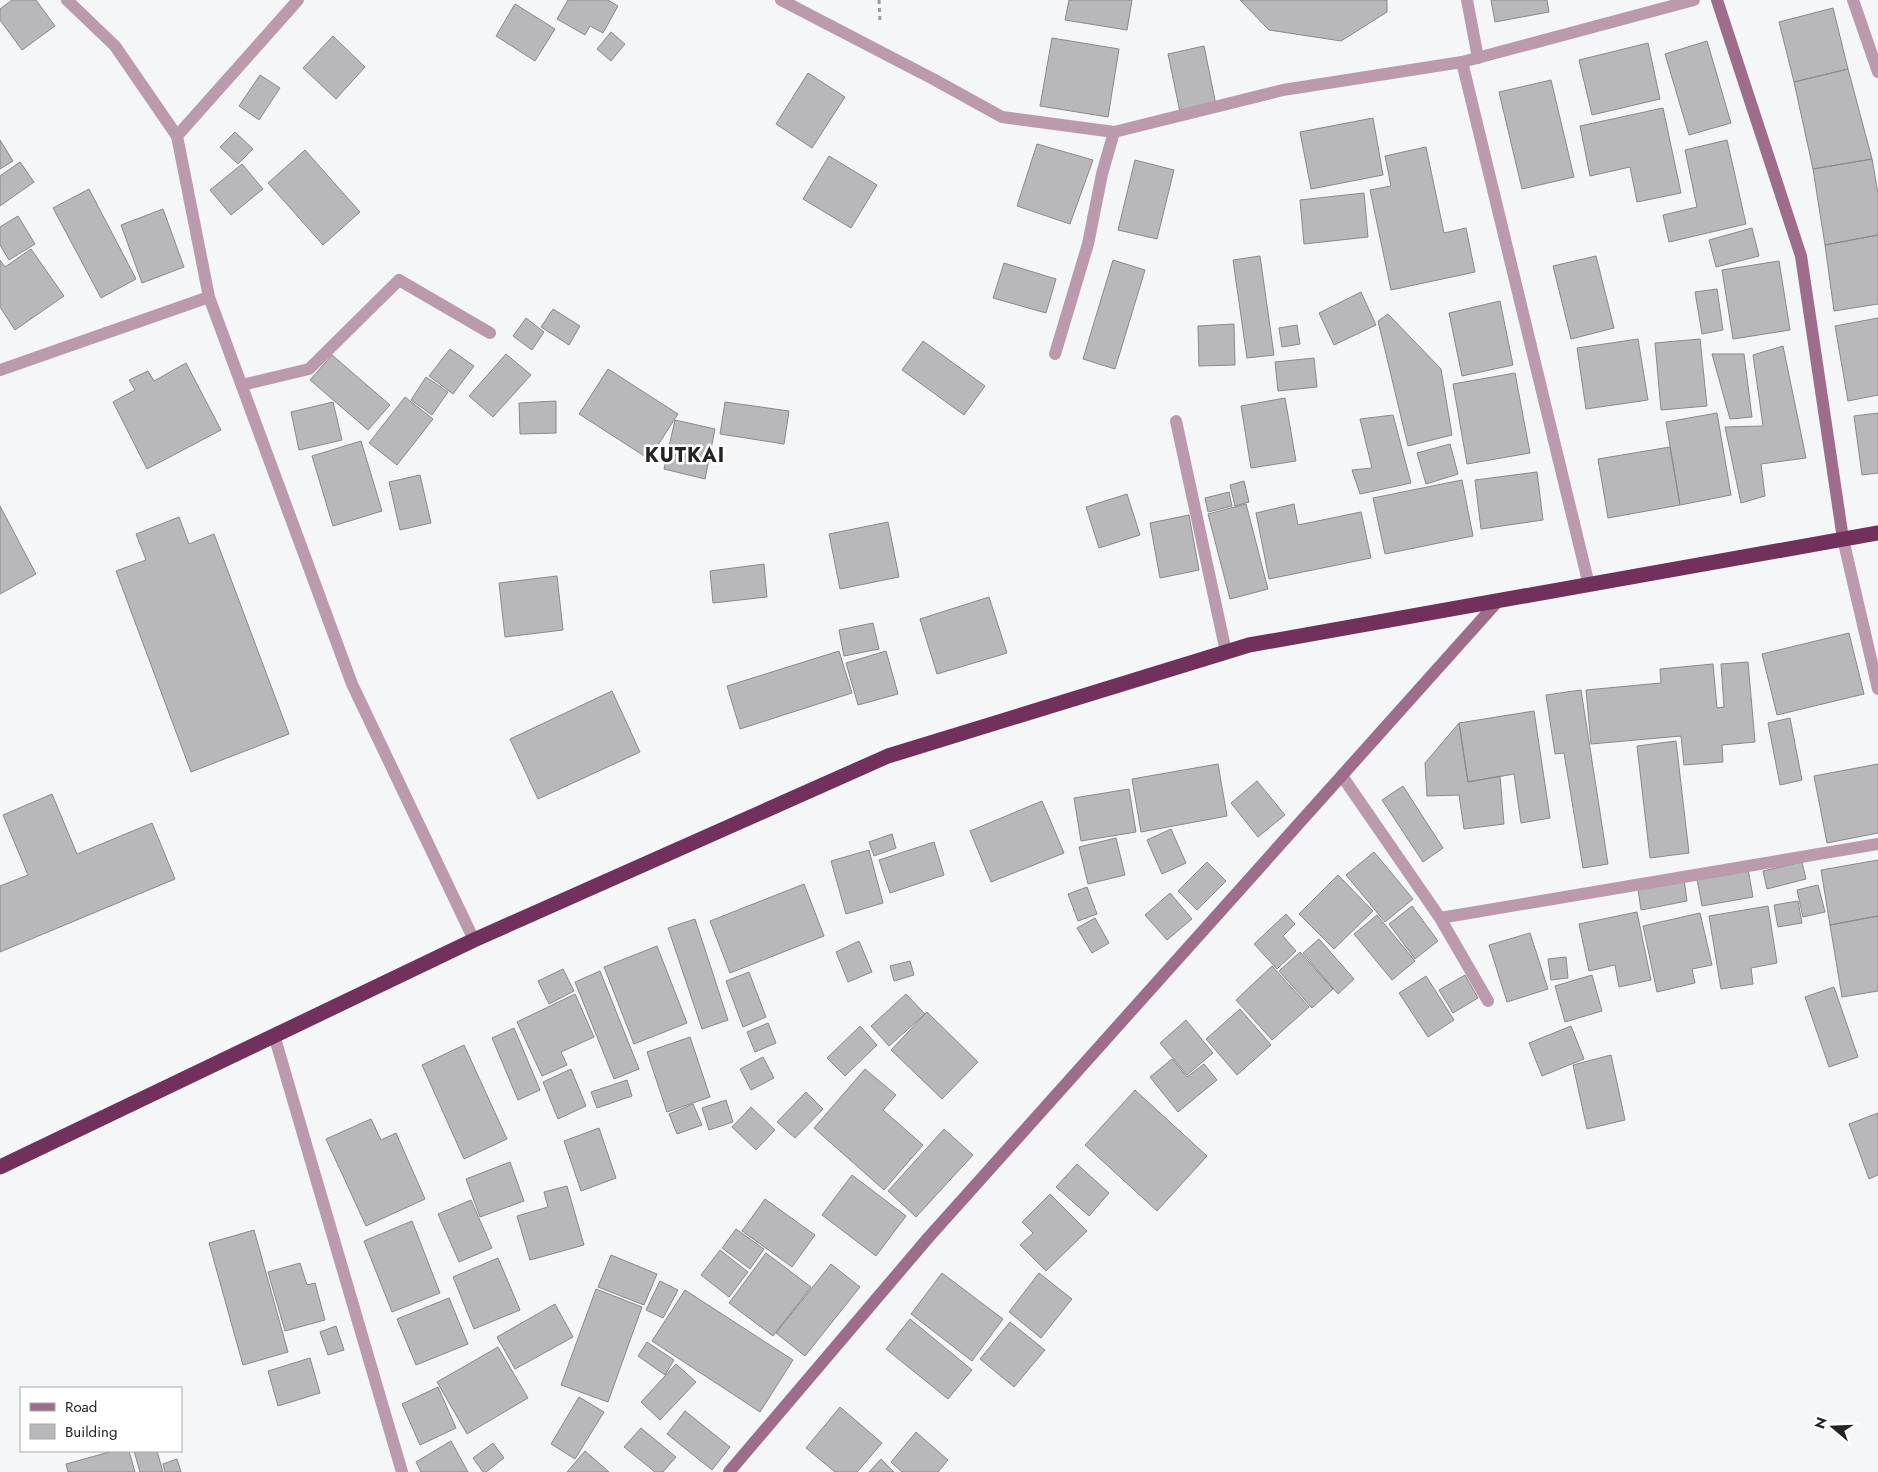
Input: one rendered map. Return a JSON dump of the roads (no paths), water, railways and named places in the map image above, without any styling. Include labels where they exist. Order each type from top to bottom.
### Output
[{"type":"highway","points":[[0,1167],[474,940],[888,756],[1249,645],[1878,533]]},
{"type":"street","points":[[67,0],[116,46],[177,136],[210,297],[352,684],[474,940]]},
{"type":"street","points":[[177,136],[298,0]]},
{"type":"street","points":[[781,0],[1002,117],[1114,132],[1283,90],[1462,62],[1694,0]]},
{"type":"street","points":[[1467,0],[1478,58]]},
{"type":"street","points":[[1717,0],[1801,256],[1844,539],[1878,689]]},
{"type":"street","points":[[1853,0],[1878,72]]},
{"type":"street","points":[[1462,62],[1588,585]]},
{"type":"street","points":[[1055,354],[1088,244],[1102,174],[1114,132]]},
{"type":"street","points":[[242,385],[309,370],[399,280],[490,333]]},
{"type":"street","points":[[0,370],[210,297]]},
{"type":"street","points":[[1176,421],[1226,652]]},
{"type":"street","points":[[729,1472],[934,1231],[1500,600]]},
{"type":"street","points":[[1342,776],[1440,918],[1488,1001]]},
{"type":"street","points":[[1440,918],[1878,844]]},
{"type":"street","points":[[274,1035],[402,1472]]},
{"type":"district","name":"KUTKAI","points":[[685,455]]}]
